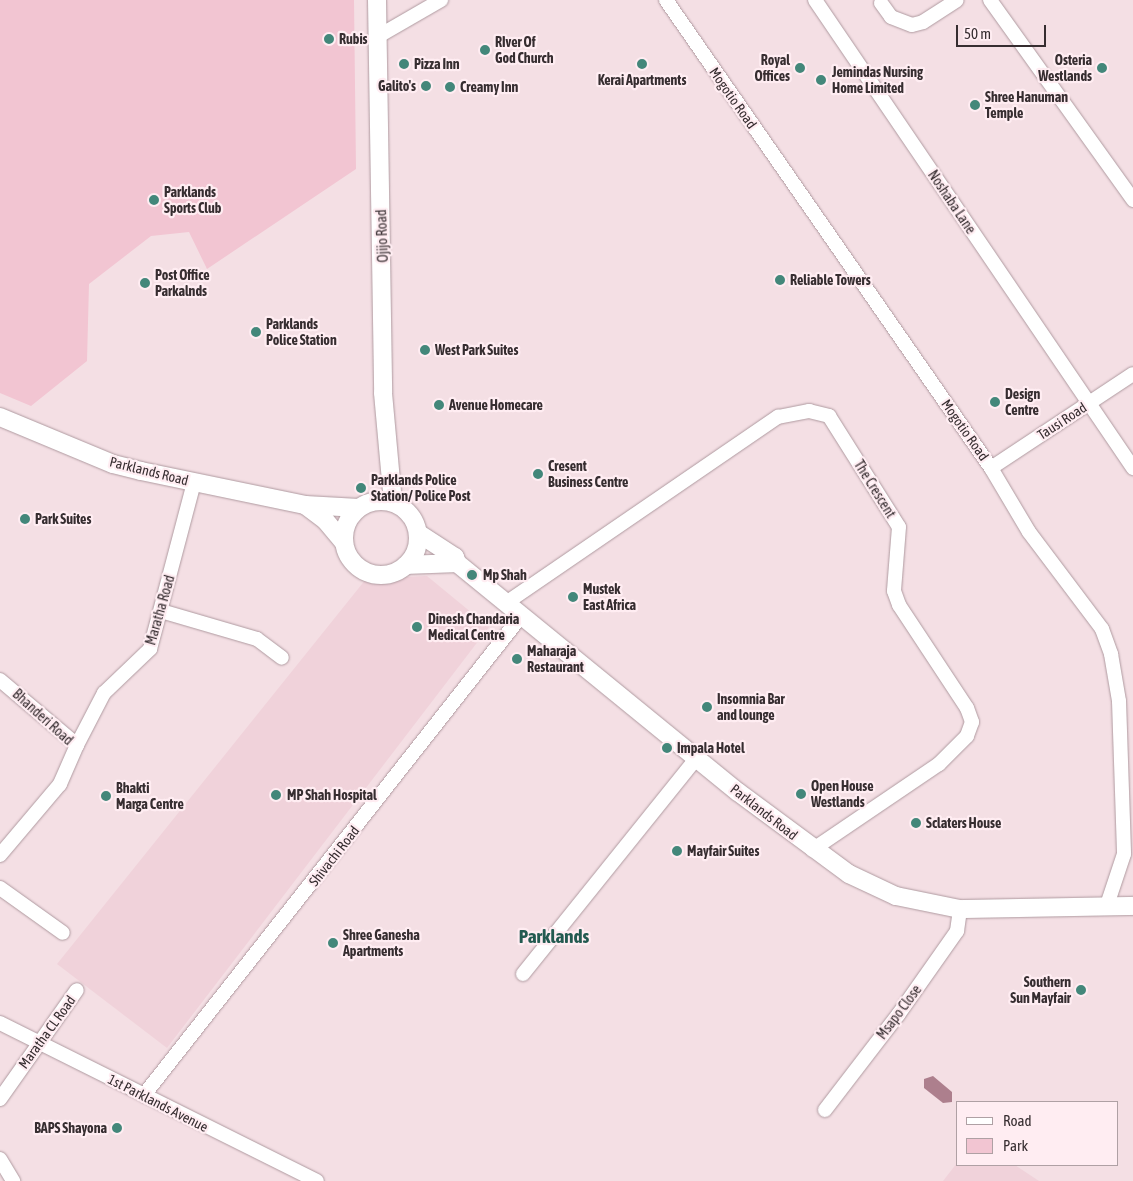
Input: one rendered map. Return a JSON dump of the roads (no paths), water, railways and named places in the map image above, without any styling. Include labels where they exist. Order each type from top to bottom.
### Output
[{"type":"main road","name":"Ojijo Road","points":[[377,0],[380,76],[383,393],[388,472],[393,503]]},
{"type":"main road","name":"Parklands Road","points":[[0,417],[113,464],[305,505],[364,506]]},
{"type":"main road","points":[[388,472],[364,506],[347,524],[344,543],[354,564],[369,572],[385,574],[406,565],[457,563]]},
{"type":"main road","points":[[364,506],[393,503],[409,515],[418,533],[418,545],[406,565]]},
{"type":"main road","name":"Parklands Road","points":[[305,505],[326,520],[344,543]]},
{"type":"main road","name":"Parklands Road","points":[[418,533],[455,557],[457,563],[812,850],[882,891],[960,909],[1133,906]]},
{"type":"street","points":[[377,37],[441,0]]},
{"type":"street","name":"Mogotio Road","points":[[666,0],[991,468],[1029,532],[1102,629],[1111,654],[1122,743],[1124,854],[1107,905]]},
{"type":"street","name":"Noshaba Lane","points":[[815,0],[1133,468]]},
{"type":"street","points":[[880,4],[898,21],[912,25],[923,22],[957,0]]},
{"type":"street","points":[[990,0],[1133,200]]},
{"type":"street","name":"Tausi Road","points":[[991,468],[1133,374]]},
{"type":"street","name":"The Crescent","points":[[506,603],[778,417],[809,410],[829,416],[899,527],[894,591],[899,605],[967,708],[972,722],[967,736],[939,764],[812,850]]},
{"type":"street","name":"Maratha Road","points":[[77,745],[104,693],[150,649],[194,482]]},
{"type":"street","points":[[161,611],[257,639],[282,658]]},
{"type":"street","name":"Shivachi Road","points":[[144,1095],[522,616]]},
{"type":"street","name":"Bhanderi Road","points":[[0,680],[77,745],[60,784],[0,855]]},
{"type":"street","points":[[523,974],[696,758]]},
{"type":"street","points":[[0,888],[63,933]]},
{"type":"street","name":"Msapo Close","points":[[825,1110],[957,931],[960,909]]},
{"type":"street","name":"Maratha CL Road","points":[[0,1099],[37,1043],[77,990]]},
{"type":"street","name":"1st Parklands Avenue","points":[[0,1023],[317,1181]]},
{"type":"street","points":[[0,1159],[13,1181]]},
{"type":"place","name":"Rubis","points":[[329,39]]},
{"type":"place","name":"RIver Of God Church","points":[[485,50]]},
{"type":"place","name":"Pizza Inn","points":[[404,64]]},
{"type":"place","name":"Kerai Apartments","points":[[642,64]]},
{"type":"place","name":"Royal Offices","points":[[800,68]]},
{"type":"place","name":"Osteria Westlands","points":[[1102,68]]},
{"type":"place","name":"Jemindas Nursing Home Limited","points":[[821,80]]},
{"type":"place","name":"Galito's","points":[[426,86]]},
{"type":"place","name":"Creamy Inn","points":[[450,87]]},
{"type":"place","name":"Shree Hanuman Temple","points":[[975,105]]},
{"type":"place","name":"Parklands Sports Club","points":[[154,200]]},
{"type":"place","name":"Reliable Towers","points":[[780,280]]},
{"type":"place","name":"Post Office Parkalnds","points":[[145,283]]},
{"type":"place","name":"Parklands Police Station","points":[[256,332]]},
{"type":"place","name":"West Park Suites","points":[[425,350]]},
{"type":"place","name":"Design Centre","points":[[995,402]]},
{"type":"place","name":"Avenue Homecare","points":[[439,405]]},
{"type":"place","name":"Cresent Business Centre","points":[[538,474]]},
{"type":"place","name":"Parklands Police Station/ Police Post","points":[[361,488]]},
{"type":"place","name":"Park Suites","points":[[25,519]]},
{"type":"place","name":"Mp Shah","points":[[472,575]]},
{"type":"place","name":"Mustek East Africa","points":[[573,597]]},
{"type":"place","name":"Dinesh Chandaria Medical Centre","points":[[417,627]]},
{"type":"place","name":"Maharaja Restaurant","points":[[517,659]]},
{"type":"place","name":"Insomnia Bar and lounge","points":[[707,707]]},
{"type":"place","name":"Impala Hotel","points":[[667,748]]},
{"type":"place","name":"Open House Westlands","points":[[801,794]]},
{"type":"place","name":"MP Shah Hospital","points":[[276,795]]},
{"type":"place","name":"Bhakti Marga Centre","points":[[106,796]]},
{"type":"place","name":"Sclaters House","points":[[916,823]]},
{"type":"place","name":"Mayfair Suites","points":[[677,851]]},
{"type":"place","name":"Shree Ganesha Apartments","points":[[333,943]]},
{"type":"place","name":"Southern Sun Mayfair","points":[[1081,990]]},
{"type":"place","name":"BAPS Shayona","points":[[117,1128]]},
{"type":"district","name":"Parklands","points":[[554,937]]}]
